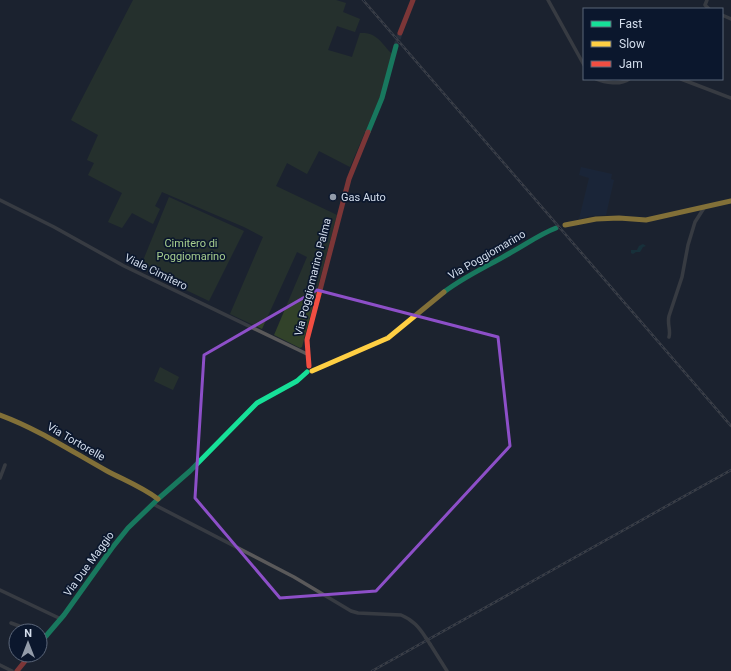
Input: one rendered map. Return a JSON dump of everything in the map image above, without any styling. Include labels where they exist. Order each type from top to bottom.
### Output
[{"type":"main road","points":[[400,33],[413,0]]},
{"type":"main road","name":"Via Poggiomarino Palma","points":[[309,370],[307,340],[349,180],[382,98],[396,46]]},
{"type":"main road","points":[[565,226],[596,219],[619,218],[646,220],[731,201]]},
{"type":"main road","name":"Via Poggiomarino","points":[[309,370],[315,370],[388,338],[411,318],[470,274],[556,228]]},
{"type":"main road","name":"Via Due Maggio","points":[[48,635],[61,620],[128,528],[190,471],[257,403],[297,380],[309,370]]},
{"type":"main road","name":"Via Tortorelle","points":[[0,416],[33,428],[109,472],[141,487],[158,499]]},
{"type":"main road","points":[[17,671],[24,663]]},
{"type":"street","points":[[548,0],[583,63]]},
{"type":"street","points":[[602,80],[625,82],[628,80]]},
{"type":"street","points":[[685,80],[731,98]]},
{"type":"street","name":"Viale Cimitero","points":[[0,200],[54,227],[124,266],[307,354]]},
{"type":"street","points":[[669,337],[670,331],[668,316],[682,277],[688,245],[695,222],[704,208]]},
{"type":"street","points":[[0,478],[5,465]]},
{"type":"street","points":[[153,504],[294,577],[351,611],[358,613],[401,615],[407,618],[420,628],[447,671]]},
{"type":"street","points":[[0,590],[61,620]]},
{"type":"street","points":[[0,665],[12,671]]},
{"type":"highlighted area","points":[[317,290],[498,337],[510,446],[376,591],[280,598],[195,498],[204,355]]},
{"type":"shaded area","points":[[581,167],[612,174],[611,179],[614,180],[606,215],[590,216],[579,219],[589,178],[579,175]]},
{"type":"shaded area","points":[[643,244],[646,246],[643,247],[640,252],[633,254],[631,253],[631,250],[637,250],[639,246]]},
{"type":"green space","points":[[133,0],[336,0],[346,3],[343,12],[360,19],[355,32],[337,26],[328,50],[352,57],[360,33],[366,33],[375,36],[392,54],[380,97],[350,167],[319,151],[307,174],[287,163],[276,186],[337,215],[302,347],[300,348],[274,335],[307,257],[297,252],[262,329],[230,314],[263,237],[244,227],[162,192],[155,206],[160,209],[153,224],[132,213],[122,228],[108,222],[122,193],[88,175],[94,163],[87,160],[98,135],[71,120]]},
{"type":"green space","name":"Cimitero di Poggiomarino","points":[[169,197],[244,231],[209,301],[140,268]]},
{"type":"green space","points":[[160,367],[179,377],[173,390],[154,381]]},
{"type":"tunnel","points":[[396,46],[400,33]]},
{"type":"railway","points":[[363,0],[731,426]]},
{"type":"railway","points":[[372,671],[731,470]]},
{"type":"traffic: fast","points":[[368,132],[382,98],[396,46]]},
{"type":"traffic: fast","points":[[444,292],[468,276],[502,258],[538,236],[556,228]]},
{"type":"traffic: fast","points":[[48,634],[64,615],[128,528],[190,471],[257,403],[297,381],[307,372]]},
{"type":"traffic: slow","points":[[565,225],[596,219],[619,218],[646,220],[731,201]]},
{"type":"traffic: slow","points":[[312,371],[388,338],[444,292]]},
{"type":"traffic: slow","points":[[0,415],[41,434],[139,487],[158,499]]},
{"type":"traffic: jam","points":[[400,33],[413,0]]},
{"type":"traffic: jam","points":[[309,366],[307,340],[349,179],[368,132]]},
{"type":"traffic: jam","points":[[17,671],[24,663]]},
{"type":"place","name":"Gas Auto","points":[[333,197]]}]
